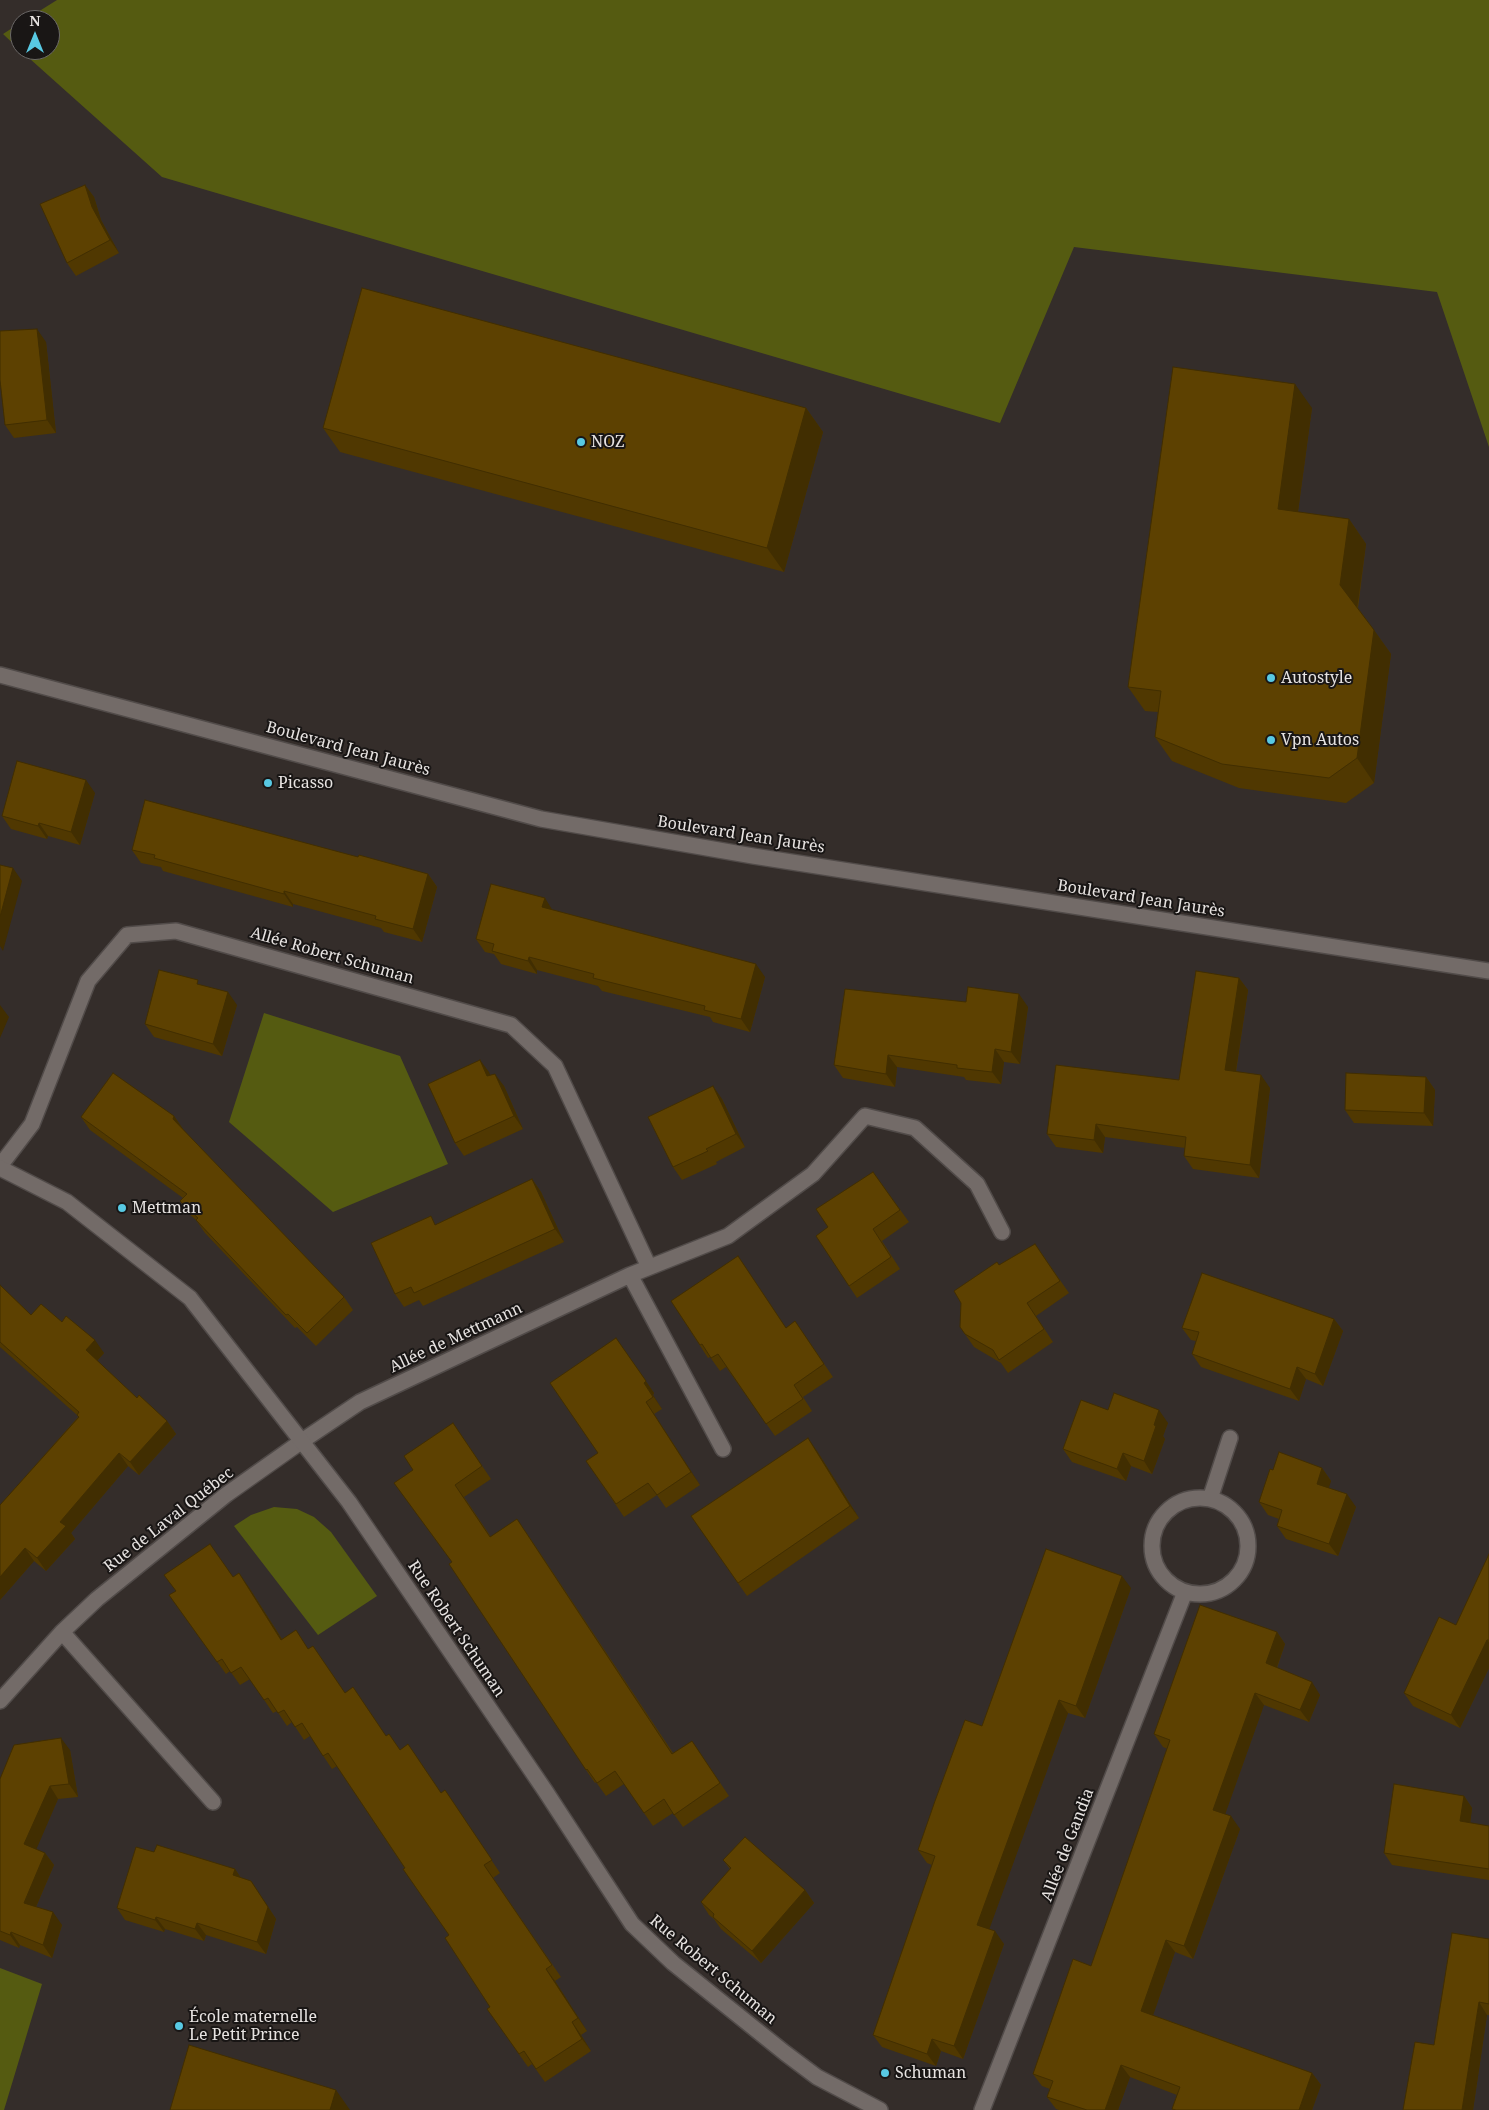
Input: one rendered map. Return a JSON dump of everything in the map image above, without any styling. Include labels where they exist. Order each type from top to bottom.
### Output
[{"type":"street","name":"Boulevard Jean Jaurès","points":[[0,675],[541,819],[754,856],[1489,971]]},
{"type":"street","name":"Allée Robert Schuman","points":[[0,1167],[32,1124],[88,981],[127,934],[176,930],[511,1025],[555,1066],[648,1268]]},
{"type":"street","name":"Allée de Mettmann","points":[[302,1441],[360,1402],[630,1276],[728,1236],[813,1174],[865,1116],[916,1128],[977,1184],[1002,1232]]},
{"type":"street","name":"Rue Robert Schuman","points":[[0,1167],[67,1202],[190,1298],[354,1510],[546,1792],[632,1924],[673,1963],[785,2053],[817,2076],[880,2110]]},
{"type":"street","points":[[630,1276],[723,1449]]},
{"type":"street","points":[[1210,1498],[1230,1438]]},
{"type":"street","name":"Rue de Laval Québec","points":[[0,1702],[62,1632],[97,1599],[220,1500],[302,1441]]},
{"type":"street","points":[[1194,1498],[1210,1498],[1224,1504],[1236,1514],[1245,1527],[1249,1542],[1247,1558],[1241,1572],[1230,1584],[1216,1592],[1201,1594],[1185,1592],[1170,1584],[1160,1572],[1153,1558],[1152,1541],[1156,1526],[1165,1512],[1178,1502],[1194,1498]]},
{"type":"street","name":"Allée de Gandia","points":[[982,2110],[1185,1592]]},
{"type":"street","points":[[62,1632],[213,1802]]},
{"type":"green space","points":[[57,0],[1489,0],[1489,447],[1437,292],[1074,247],[1000,423],[162,177],[31,60],[60,60],[60,10],[41,10]]},
{"type":"green space","points":[[10,29],[10,41],[3,34]]},
{"type":"green space","points":[[264,1013],[400,1056],[448,1164],[333,1212],[229,1122]]},
{"type":"green space","points":[[274,1507],[297,1509],[314,1517],[331,1532],[377,1596],[318,1635],[234,1526],[251,1515]]},
{"type":"green space","points":[[0,1968],[42,1984],[4,2110],[0,2110]]},
{"type":"building","points":[[85,185],[92,207],[110,240],[67,263],[40,204]]},
{"type":"building","name":"NOZ","points":[[362,288],[806,408],[767,548],[323,428]]},
{"type":"building","points":[[37,329],[47,420],[5,425],[0,380],[0,331]]},
{"type":"building","points":[[1173,367],[1295,384],[1278,509],[1349,519],[1340,585],[1374,630],[1357,758],[1329,778],[1222,764],[1155,737],[1161,691],[1128,687]]},
{"type":"building","points":[[17,761],[86,780],[71,832],[39,823],[38,826],[2,816]]},
{"type":"building","points":[[145,800],[428,874],[413,929],[375,919],[376,916],[284,891],[284,894],[154,858],[155,855],[132,850]]},
{"type":"building","points":[[0,865],[13,868],[0,917]]},
{"type":"building","points":[[491,884],[545,898],[542,907],[756,964],[741,1019],[704,1010],[705,1006],[593,978],[594,974],[529,957],[528,961],[492,951],[494,944],[476,939]]},
{"type":"building","points":[[159,970],[198,980],[197,984],[228,992],[213,1044],[145,1024]]},
{"type":"building","points":[[1196,971],[1239,978],[1225,1070],[1261,1075],[1250,1165],[1184,1156],[1186,1137],[1096,1124],[1094,1140],[1047,1134],[1056,1065],[1179,1080]]},
{"type":"building","points":[[968,987],[1019,994],[1011,1052],[995,1049],[992,1072],[957,1068],[957,1065],[888,1055],[886,1074],[834,1065],[845,989],[966,1002]]},
{"type":"building","points":[[480,1060],[487,1076],[495,1074],[514,1116],[455,1143],[428,1084]]},
{"type":"building","points":[[113,1073],[174,1116],[173,1119],[344,1297],[307,1333],[288,1314],[286,1315],[196,1220],[198,1218],[180,1201],[187,1194],[81,1117]]},
{"type":"building","points":[[1346,1073],[1426,1077],[1424,1113],[1345,1110]]},
{"type":"building","points":[[713,1086],[736,1134],[706,1149],[708,1151],[673,1167],[648,1117]]},
{"type":"building","points":[[873,1172],[900,1210],[873,1229],[891,1257],[849,1286],[816,1236],[828,1227],[816,1209]]},
{"type":"building","points":[[532,1179],[555,1229],[414,1293],[411,1287],[395,1294],[371,1243],[431,1216],[435,1225]]},
{"type":"building","points":[[1035,1244],[1060,1281],[1027,1303],[1044,1329],[999,1360],[993,1350],[965,1334],[960,1327],[961,1303],[954,1291],[997,1262],[999,1265]]},
{"type":"building","points":[[738,1256],[786,1328],[795,1321],[824,1364],[794,1385],[803,1399],[766,1424],[718,1354],[711,1358],[702,1344],[700,1345],[671,1301]]},
{"type":"building","points":[[1202,1273],[1334,1319],[1315,1374],[1297,1367],[1290,1389],[1192,1354],[1199,1332],[1182,1328]]},
{"type":"building","points":[[0,1285],[31,1315],[41,1304],[62,1322],[66,1316],[95,1340],[86,1350],[137,1398],[139,1395],[167,1421],[130,1462],[119,1453],[60,1522],[66,1526],[37,1558],[25,1548],[0,1577],[0,1505],[79,1417],[77,1415],[79,1412],[0,1342]]},
{"type":"building","points":[[616,1338],[646,1381],[644,1383],[653,1397],[646,1402],[691,1472],[657,1495],[648,1483],[616,1504],[586,1461],[598,1453],[550,1383]]},
{"type":"building","points":[[1114,1393],[1159,1410],[1154,1425],[1156,1426],[1144,1461],[1123,1453],[1117,1469],[1063,1449],[1081,1400],[1108,1410]]},
{"type":"building","points":[[453,1423],[482,1466],[455,1485],[490,1537],[517,1519],[672,1754],[692,1741],[720,1783],[674,1815],[664,1799],[644,1813],[615,1771],[597,1783],[586,1770],[449,1564],[452,1562],[394,1483],[413,1470],[404,1456]]},
{"type":"building","points":[[808,1438],[850,1506],[738,1583],[691,1516]]},
{"type":"building","points":[[1279,1452],[1322,1468],[1317,1484],[1347,1494],[1329,1544],[1277,1526],[1282,1510],[1259,1502],[1270,1469],[1273,1470]]},
{"type":"building","points":[[210,1544],[233,1577],[239,1573],[281,1640],[296,1630],[308,1649],[313,1646],[345,1693],[353,1687],[386,1736],[389,1734],[400,1750],[408,1744],[441,1793],[445,1790],[492,1860],[484,1865],[552,1965],[546,1969],[578,2018],[572,2022],[582,2039],[536,2069],[524,2051],[519,2054],[487,2009],[490,2007],[445,1938],[449,1935],[403,1869],[405,1868],[328,1753],[323,1756],[302,1723],[295,1727],[284,1710],[278,1713],[268,1698],[264,1700],[241,1667],[231,1673],[222,1659],[217,1662],[169,1595],[176,1591],[164,1575]]},
{"type":"building","points":[[1046,1549],[1122,1576],[1076,1706],[1059,1700],[977,1925],[995,1931],[954,2046],[932,2039],[927,2054],[873,2035],[935,1856],[918,1850],[935,1801],[965,1720],[982,1726]]},
{"type":"building","points":[[1489,1554],[1489,1640],[1487,1640],[1451,1715],[1404,1693],[1439,1617],[1456,1625]]},
{"type":"building","points":[[1200,1605],[1277,1632],[1266,1663],[1312,1682],[1300,1710],[1255,1693],[1213,1810],[1231,1816],[1184,1946],[1166,1940],[1141,2011],[1312,2073],[1299,2110],[1176,2110],[1172,2109],[1180,2087],[1121,2065],[1105,2110],[1087,2110],[1047,2097],[1053,2081],[1033,2074],[1073,1959],[1091,1966],[1170,1740],[1154,1734]]},
{"type":"building","points":[[61,1738],[69,1784],[50,1786],[24,1844],[45,1853],[24,1903],[53,1912],[43,1945],[11,1932],[10,1935],[0,1931],[0,1779],[14,1745]]},
{"type":"building","points":[[1394,1784],[1464,1796],[1460,1821],[1489,1826],[1489,1869],[1384,1853]]},
{"type":"building","points":[[745,1837],[805,1890],[752,1951],[713,1917],[714,1914],[701,1902],[731,1868],[723,1860]]},
{"type":"building","points":[[157,1845],[235,1869],[233,1875],[251,1881],[268,1907],[257,1942],[197,1923],[195,1929],[156,1917],[155,1920],[117,1908],[136,1847],[154,1852]]},
{"type":"building","points":[[1452,1933],[1489,1939],[1489,2004],[1479,2002],[1462,2110],[1403,2110],[1415,2042],[1434,2045]]},
{"type":"building","points":[[189,2045],[336,2090],[330,2110],[170,2110]]},
{"type":"place","name":"NOZ","points":[[581,442]]},
{"type":"place","name":"Autostyle","points":[[1271,678]]},
{"type":"place","name":"Vpn Autos","points":[[1271,740]]},
{"type":"place","name":"Picasso","points":[[268,783]]},
{"type":"place","name":"Mettman","points":[[122,1208]]},
{"type":"place","name":"École maternelle Le Petit Prince","points":[[179,2026]]},
{"type":"place","name":"Schuman","points":[[885,2073]]}]
